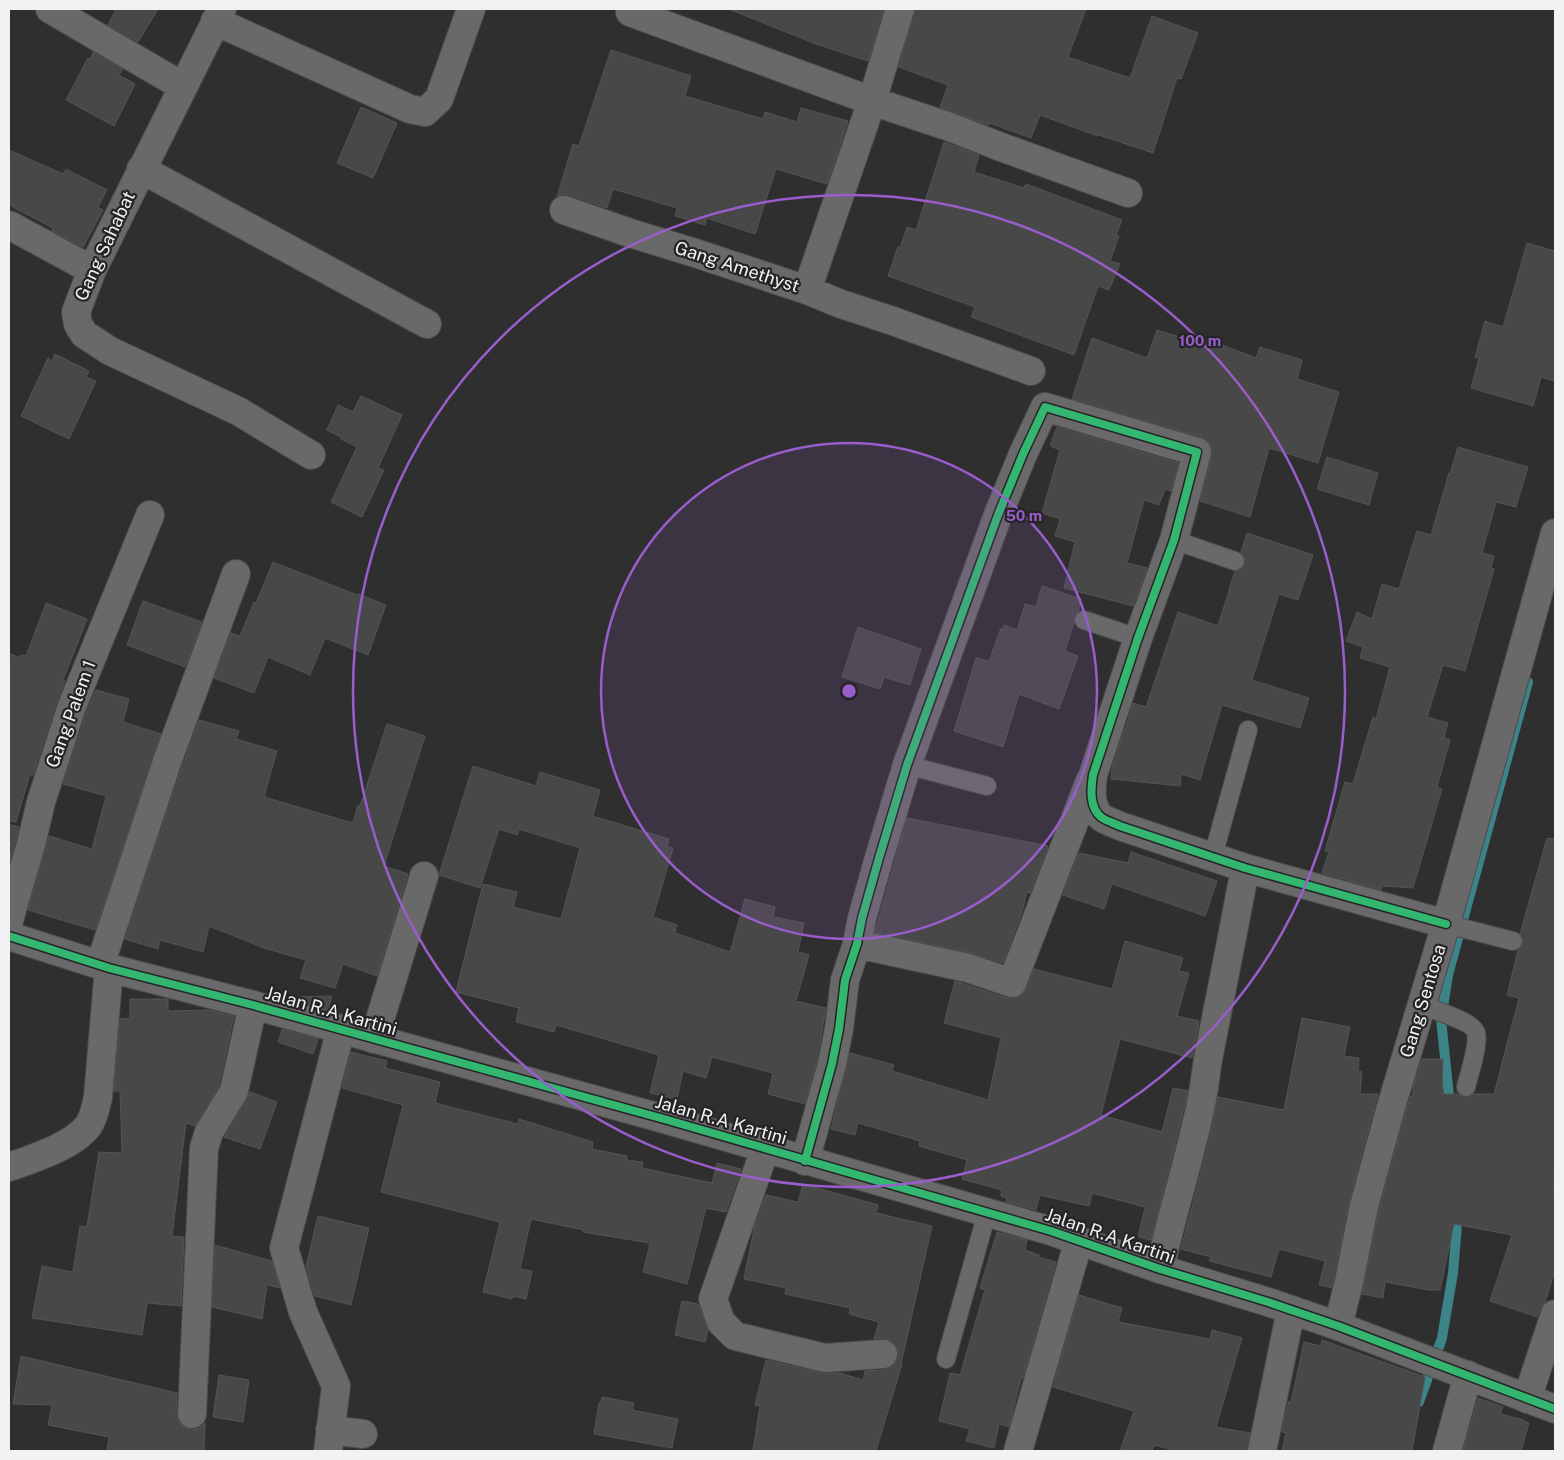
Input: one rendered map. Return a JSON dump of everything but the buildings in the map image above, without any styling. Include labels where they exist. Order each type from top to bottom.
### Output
[{"type":"street","points":[[50,9],[182,86]]},
{"type":"street","points":[[219,15],[410,109],[425,112],[440,99],[471,9]]},
{"type":"street","name":"Gang Amethyst","points":[[564,210],[807,290],[872,101],[900,9]]},
{"type":"street","points":[[630,12],[872,101],[950,126],[1001,147],[1128,193]]},
{"type":"street","name":"Gang Sahabat","points":[[219,15],[92,270],[76,312],[78,324],[84,334],[110,351],[238,411],[311,455]]},
{"type":"street","points":[[141,169],[427,324]]},
{"type":"street","points":[[9,225],[92,270]]},
{"type":"street","points":[[807,290],[841,304],[1031,371]]},
{"type":"street","points":[[805,1161],[832,1064],[839,1029],[845,980],[908,765],[998,515],[1044,407],[1197,452],[1174,540],[1138,638],[1093,775],[1012,982],[968,968],[857,944]]},
{"type":"street","name":"Gang Palem 1","points":[[9,920],[41,802],[72,706],[150,515]]},
{"type":"street","name":"Gang Sentosa","points":[[1338,1326],[1366,1197],[1553,550]]},
{"type":"street","points":[[9,1167],[74,1139],[88,1126],[95,1109],[98,1097],[104,966],[168,759],[236,574]]},
{"type":"street","points":[[1093,775],[1091,792],[1094,806],[1101,817],[1127,829],[1213,856],[1244,868],[1446,924]]},
{"type":"street","points":[[1160,1269],[1202,1099],[1244,868]]},
{"type":"street","points":[[374,1038],[424,876]]},
{"type":"street","name":"Jalan R.A Kartini","points":[[9,936],[104,966],[374,1038],[664,1119],[1079,1240],[1160,1269],[1338,1326],[1555,1409]]},
{"type":"street","points":[[192,1414],[204,1148],[209,1132],[234,1090],[253,1005]]},
{"type":"street","points":[[341,1029],[284,1248],[303,1312],[336,1386],[329,1441],[363,1434]]},
{"type":"street","points":[[764,1149],[713,1299],[721,1322],[735,1336],[825,1358],[883,1354]]},
{"type":"street","points":[[1018,1451],[1079,1240]]},
{"type":"street","points":[[1262,1451],[1292,1310]]},
{"type":"street","points":[[1526,1399],[1555,1314]]},
{"type":"street","points":[[1447,1451],[1457,1371]]},
{"type":"lane","points":[[1174,540],[1235,561]]},
{"type":"lane","points":[[1084,620],[1138,638]]},
{"type":"lane","points":[[1213,856],[1248,730]]},
{"type":"lane","points":[[908,765],[987,786]]},
{"type":"lane","points":[[1446,924],[1513,941]]},
{"type":"lane","points":[[1421,1005],[1471,1025],[1476,1033],[1476,1045],[1466,1088]]},
{"type":"lane","points":[[946,1359],[987,1213]]},
{"type":"waterway","points":[[1450,1106],[1441,1019],[1448,975],[1528,682]]},
{"type":"waterway","points":[[1419,1402],[1442,1338],[1453,1273],[1458,1212]]},
{"type":"cycle path","points":[[805,1161],[832,1064],[839,1029],[845,980],[857,944],[862,918],[907,765],[998,515],[1045,407],[1197,452],[1174,540],[1138,638],[1093,775],[1092,798],[1097,813],[1120,826],[1245,868],[1446,924]]},
{"type":"cycle path","points":[[9,936],[109,968],[253,1005],[664,1119],[1051,1231],[1160,1269],[1268,1302],[1338,1326],[1555,1409]]}]
